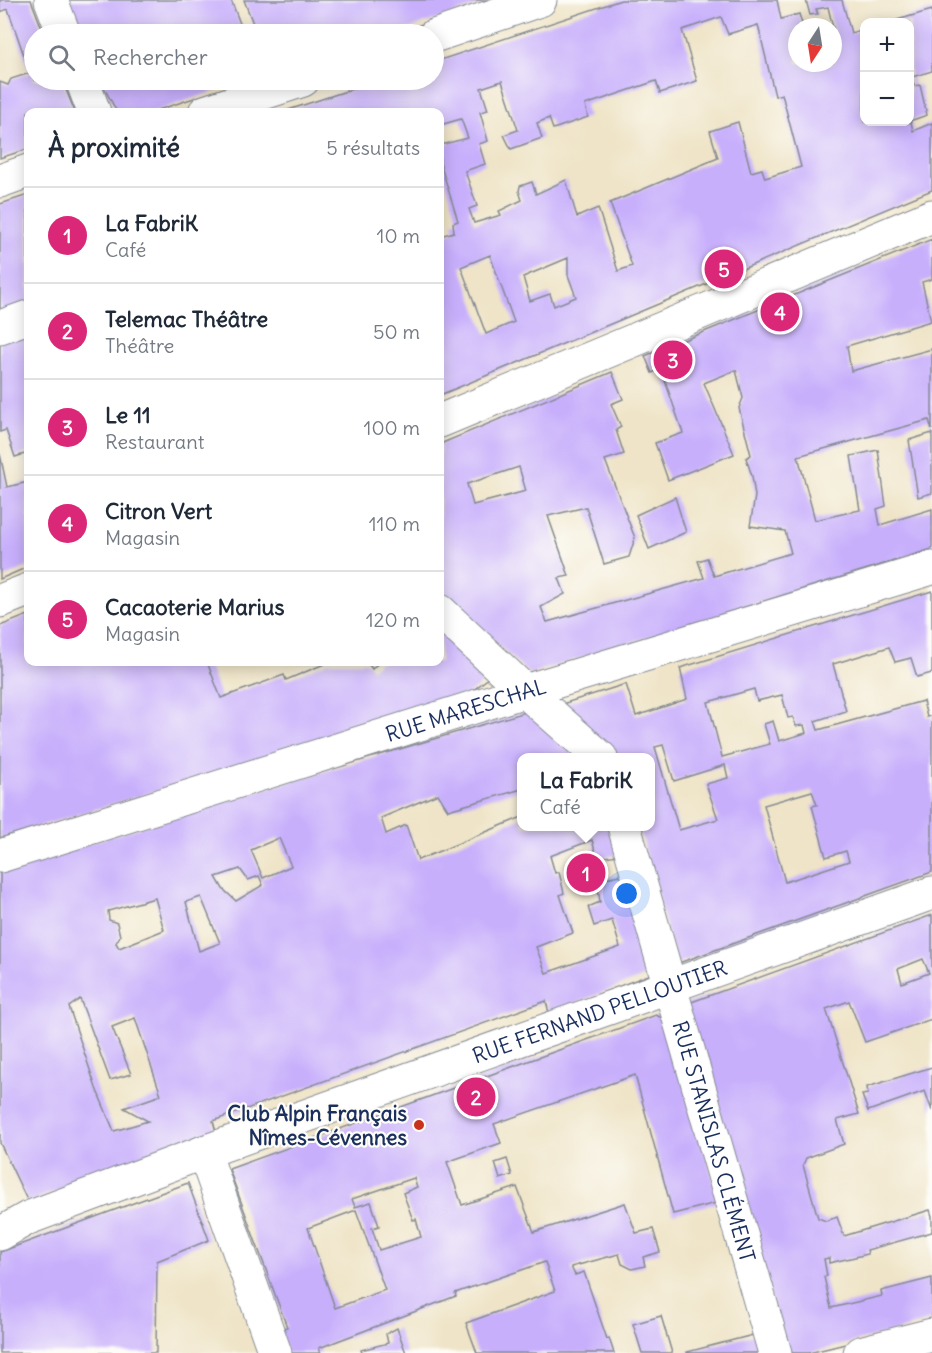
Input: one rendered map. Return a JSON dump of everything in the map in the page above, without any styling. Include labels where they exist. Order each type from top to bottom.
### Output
[{"type":"street","points":[[51,0],[60,24]]},
{"type":"street","points":[[444,33],[540,0]]},
{"type":"street","points":[[86,90],[92,108]]},
{"type":"street","points":[[217,108],[272,90]]},
{"type":"street","points":[[0,181],[24,172]]},
{"type":"street","points":[[444,419],[932,216]]},
{"type":"street","points":[[0,327],[24,318]]},
{"type":"street","name":"RUE MARESCHAL","points":[[0,856],[525,691],[932,568]]},
{"type":"street","points":[[0,601],[24,592]]},
{"type":"street","points":[[444,615],[525,691],[596,753]]},
{"type":"street","name":"RUE STANISLAS CLÉMENT","points":[[625,831],[775,1353]]},
{"type":"street","name":"RUE FERNAND PELLOUTIER","points":[[0,1234],[28,1218],[204,1152],[932,893]]},
{"type":"street","points":[[204,1152],[275,1353]]},
{"type":"street","points":[[860,1353],[921,1342]]},
{"type":"building","points":[[0,0],[31,0],[40,24],[24,24],[24,56],[8,9],[0,12]]},
{"type":"building","points":[[65,0],[231,0],[240,24],[75,24]]},
{"type":"building","points":[[244,0],[494,0],[423,24],[253,24]]},
{"type":"building","points":[[621,0],[777,0],[781,19],[799,14],[800,18],[788,18],[788,72],[842,72],[842,18],[831,18],[828,7],[816,9],[818,14],[810,15],[806,0],[842,0],[851,33],[860,30],[860,126],[912,126],[913,131],[932,123],[932,190],[444,393],[444,235],[454,232],[453,223],[458,221],[444,176],[444,144],[468,138],[461,119],[444,124],[444,108],[294,108],[349,90],[444,90],[444,59]],"holes":[[[721,17],[728,34],[758,25],[775,96],[782,94],[801,167],[765,178],[762,169],[751,172],[738,122],[710,131],[718,158],[610,203],[632,266],[618,271],[598,208],[577,217],[566,180],[536,194],[532,182],[520,186],[522,200],[499,211],[501,215],[474,223],[469,209],[477,206],[465,171],[485,164],[479,144],[488,141],[480,112],[488,110],[481,88],[502,81],[518,130],[504,135],[511,149],[542,138],[537,123],[549,118],[553,129],[588,117],[585,105],[656,81],[660,93],[697,81],[682,30]],[[490,255],[514,322],[486,334],[461,267]],[[568,258],[568,275],[576,297],[554,306],[550,294],[530,301],[523,277]]]},
{"type":"building","points":[[932,10],[932,71],[914,76],[914,18],[904,18]]},
{"type":"building","points":[[24,75],[24,90],[66,90],[73,108],[24,108],[24,150],[0,158],[0,82],[8,85],[11,79]]},
{"type":"building","points":[[920,85],[927,115],[914,120],[914,86]]},
{"type":"building","points":[[105,90],[218,90],[164,108],[115,108]]},
{"type":"building","points":[[24,196],[24,310],[0,319],[0,204]]},
{"type":"building","points":[[932,239],[932,279],[922,282],[931,321],[847,346],[851,371],[932,349],[932,430],[929,420],[798,456],[815,520],[860,510],[851,456],[878,450],[886,506],[877,509],[880,525],[932,509],[932,549],[529,674],[444,594],[444,442],[612,372],[623,399],[611,404],[621,427],[616,430],[624,454],[605,460],[635,538],[629,557],[604,564],[586,507],[548,516],[569,576],[559,578],[565,594],[541,607],[547,622],[704,578],[698,561],[707,558],[714,576],[791,553],[785,531],[750,526],[755,496],[746,458],[751,455],[739,408],[743,398],[736,370],[704,383],[734,454],[668,480],[655,443],[683,433],[661,369],[652,373],[645,356]],"holes":[[[519,467],[526,491],[473,505],[467,484]]]},
{"type":"building","points":[[24,332],[24,454],[15,457],[6,430],[0,432],[0,341]]},
{"type":"building","points":[[932,433],[932,493],[918,497],[909,440]]},
{"type":"building","points":[[0,454],[7,487],[24,483],[24,569],[0,579]]},
{"type":"building","points":[[675,497],[686,532],[649,549],[636,515]]},
{"type":"building","points":[[932,591],[932,673],[917,677],[911,658],[895,662],[889,647],[833,664],[846,711],[815,721],[818,730],[923,701],[927,717],[932,716],[932,872],[676,964],[640,831],[655,831],[655,753],[614,753],[564,708],[565,703],[626,684],[636,716],[687,699],[680,668]],"holes":[[[754,689],[757,701],[782,695],[788,718],[793,717],[796,726],[804,725],[806,733],[779,741],[773,721],[764,724],[770,744],[722,757],[708,702]],[[663,745],[674,781],[725,765],[728,778],[706,784],[718,819],[679,830],[655,747]],[[812,791],[817,805],[812,806],[826,857],[846,851],[849,861],[785,882],[764,805]]]},
{"type":"building","points":[[24,617],[24,666],[209,666],[221,698],[284,675],[286,680],[319,666],[370,666],[372,669],[375,666],[444,666],[444,632],[491,676],[462,699],[0,838],[0,626]]},
{"type":"building","points":[[529,711],[575,753],[517,753],[517,790],[448,810],[438,794],[381,818],[386,834],[406,825],[418,860],[517,819],[517,831],[612,831],[619,855],[597,858],[592,840],[550,856],[555,873],[559,872],[564,893],[560,895],[573,933],[536,947],[546,973],[620,947],[612,920],[594,926],[588,907],[600,902],[597,880],[624,874],[654,973],[549,1013],[546,1001],[213,1121],[216,1132],[28,1202],[0,1143],[0,871],[241,796]],"holes":[[[279,838],[291,866],[263,878],[251,850]],[[240,869],[248,880],[259,876],[263,885],[236,901],[223,889],[216,877]],[[201,897],[220,943],[199,951],[186,902]],[[155,898],[164,930],[119,948],[116,943],[120,936],[117,923],[109,920],[108,911]],[[80,999],[110,1080],[131,1074],[112,1027],[135,1018],[161,1095],[124,1108],[148,1121],[114,1131],[96,1088],[69,1007]]]},
{"type":"building","points":[[932,915],[932,1019],[865,1042],[849,1001],[826,1009],[859,1114],[837,1120],[844,1144],[806,1158],[803,1165],[818,1218],[826,1221],[837,1217],[844,1236],[930,1210],[932,1216],[932,1232],[867,1250],[868,1254],[829,1263],[829,1258],[824,1259],[827,1276],[824,1277],[831,1308],[882,1296],[881,1291],[932,1278],[932,1320],[809,1353],[787,1353],[686,1004]],"holes":[[[923,959],[929,973],[902,983],[898,969]]]},
{"type":"building","points":[[656,1015],[666,1020],[720,1202],[673,1214],[635,1075],[494,1124],[501,1143],[447,1162],[462,1205],[517,1187],[534,1232],[625,1203],[636,1233],[653,1229],[660,1252],[643,1257],[645,1266],[632,1269],[622,1264],[619,1254],[571,1267],[575,1275],[584,1272],[614,1353],[477,1353],[466,1323],[555,1291],[545,1262],[455,1293],[456,1296],[319,1348],[321,1353],[287,1353],[279,1329],[287,1327],[229,1169]],"holes":[[[414,1178],[417,1187],[403,1193],[413,1220],[416,1219],[421,1237],[379,1250],[372,1228],[379,1226],[371,1202],[355,1207],[352,1199]],[[356,1210],[385,1290],[335,1308],[308,1228]]]},
{"type":"building","points":[[932,1067],[932,1111],[925,1091],[868,1111],[862,1095],[868,1094],[867,1087]]},
{"type":"building","points":[[507,1159],[512,1175],[500,1179],[495,1163]]},
{"type":"building","points":[[188,1183],[209,1240],[157,1261],[156,1353],[0,1353],[0,1252]]},
{"type":"building","points":[[661,1316],[672,1353],[642,1353],[633,1324]]},
{"type":"building","points":[[397,1328],[406,1353],[362,1353],[361,1350],[388,1343],[386,1334]]},
{"type":"building","points":[[757,1334],[763,1353],[687,1353],[687,1352]]},
{"type":"place","name":"Cacaoterie Marius","points":[[724,269]]},
{"type":"place","name":"Citron Vert","points":[[780,312]]},
{"type":"place","name":"Le 11","points":[[673,360]]},
{"type":"place","name":"La FabriK","points":[[586,873]]},
{"type":"place","name":"Telemac Théâtre","points":[[476,1097]]},
{"type":"place","name":"Club Alpin Français Nîmes-Cévennes","points":[[419,1125]]}]
